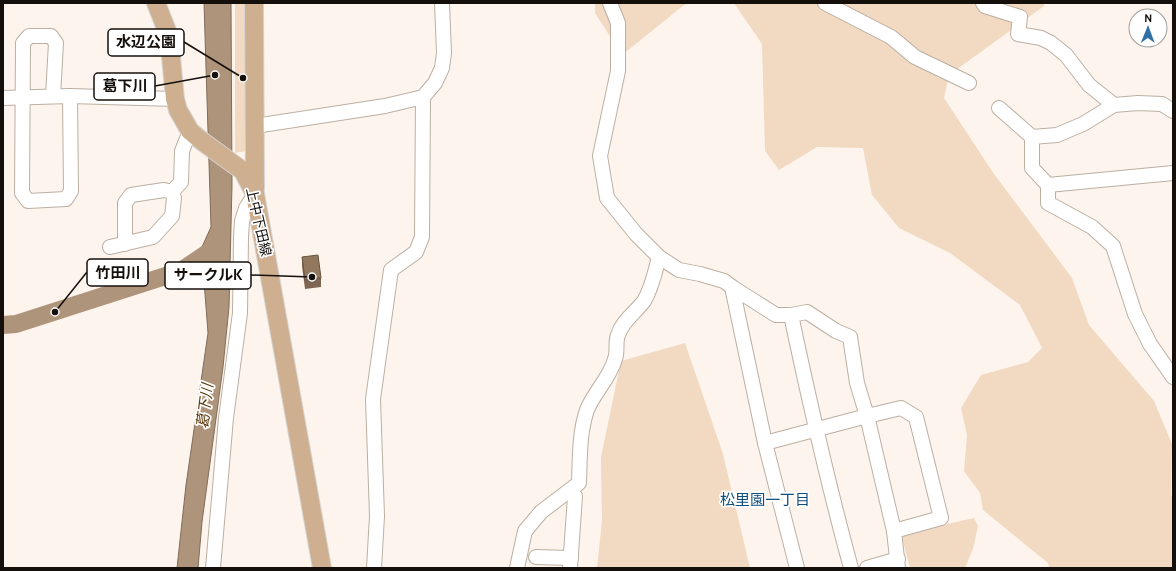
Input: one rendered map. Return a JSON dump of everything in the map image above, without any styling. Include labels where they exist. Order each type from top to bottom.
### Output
[{"type":"main road","name":"上中下田線","points":[[156,3],[169,36],[175,99],[178,110],[197,136],[239,167],[248,178],[255,194],[322,568]]},
{"type":"main road","points":[[254,3],[255,194]]},
{"type":"street","points":[[374,568],[377,516],[373,399],[391,270],[416,252],[422,237],[423,98],[435,83],[442,68],[444,53],[442,3]]},
{"type":"street","points":[[610,3],[618,23],[618,71],[600,156],[607,198],[636,234],[659,257],[679,270],[724,281],[776,315],[792,315],[807,312],[836,331],[850,337],[857,383],[867,416],[894,531],[898,564],[866,568]]},
{"type":"street","points":[[825,3],[891,37],[915,57],[969,83]]},
{"type":"street","points":[[983,3],[985,6],[1020,17],[1018,34],[1041,38],[1051,43],[1066,55],[1089,85],[1114,105]]},
{"type":"street","points":[[53,96],[56,43],[51,36],[29,36],[23,43],[22,193],[28,201],[66,199],[71,191],[70,96]]},
{"type":"street","points":[[3,98],[70,96],[175,99]]},
{"type":"street","points":[[255,126],[385,106],[423,98]]},
{"type":"street","points":[[999,108],[1032,137],[1057,136],[1083,124],[1114,105],[1138,103],[1162,104],[1173,111]]},
{"type":"street","points":[[172,192],[181,182],[182,151],[197,136]]},
{"type":"street","points":[[1032,137],[1032,168],[1048,185],[1048,203],[1092,227],[1113,246],[1134,314],[1150,344],[1173,377]]},
{"type":"street","points":[[1048,185],[1173,173]]},
{"type":"street","points":[[125,244],[125,204],[131,195],[164,190],[172,192]]},
{"type":"street","points":[[110,247],[153,237],[172,216],[174,198],[172,192]]},
{"type":"street","points":[[213,568],[224,458],[226,418],[240,313],[242,221],[246,208],[255,194]]},
{"type":"street","points":[[517,568],[525,531],[540,512],[579,483],[581,439],[587,411],[594,397],[608,376],[616,358],[618,335],[626,320],[643,301],[649,291],[659,257]]},
{"type":"street","points":[[732,287],[765,443],[797,568]]},
{"type":"street","points":[[792,315],[816,430],[834,506],[851,568]]},
{"type":"street","points":[[765,443],[901,408],[916,417],[941,518],[894,531]]},
{"type":"street","points":[[536,557],[570,563],[575,496]]},
{"type":"shaded area","points":[[235,3],[251,3],[246,151],[235,153]]},
{"type":"shaded area","points":[[595,3],[690,3],[684,5],[622,55],[595,13]]},
{"type":"shaded area","points":[[734,3],[1044,3],[1044,6],[949,75],[944,98],[994,174],[1072,278],[1089,325],[1154,401],[1172,444],[1171,495],[1173,500],[1173,568],[1049,568],[1048,563],[983,510],[980,493],[964,471],[967,435],[961,408],[981,375],[1028,362],[1042,348],[1020,305],[950,253],[899,228],[872,195],[863,148],[817,147],[779,170],[765,151],[762,44]]},
{"type":"shaded area","points":[[685,343],[723,454],[750,568],[597,568],[602,521],[601,457],[621,361]]},
{"type":"shaded area","points":[[974,518],[978,526],[973,549],[965,568],[910,568],[902,538],[907,533]]},
{"type":"water","points":[[204,3],[231,3],[232,185],[229,307],[223,367],[202,522],[198,568],[177,568],[186,485],[208,333],[203,268],[192,258],[201,249],[211,227]]},
{"type":"building","points":[[318,255],[321,278],[305,280],[302,257]]},
{"type":"waterway","points":[[3,325],[16,324],[181,271],[215,248]]},
{"type":"place","name":"葛下川","points":[[215,75]]},
{"type":"place","name":"水辺公園","points":[[243,78]]},
{"type":"place","name":"サークルK","points":[[312,277]]},
{"type":"place","name":"竹田川","points":[[55,312]]},
{"type":"district","name":"松里園一丁目","points":[[765,500]]}]
